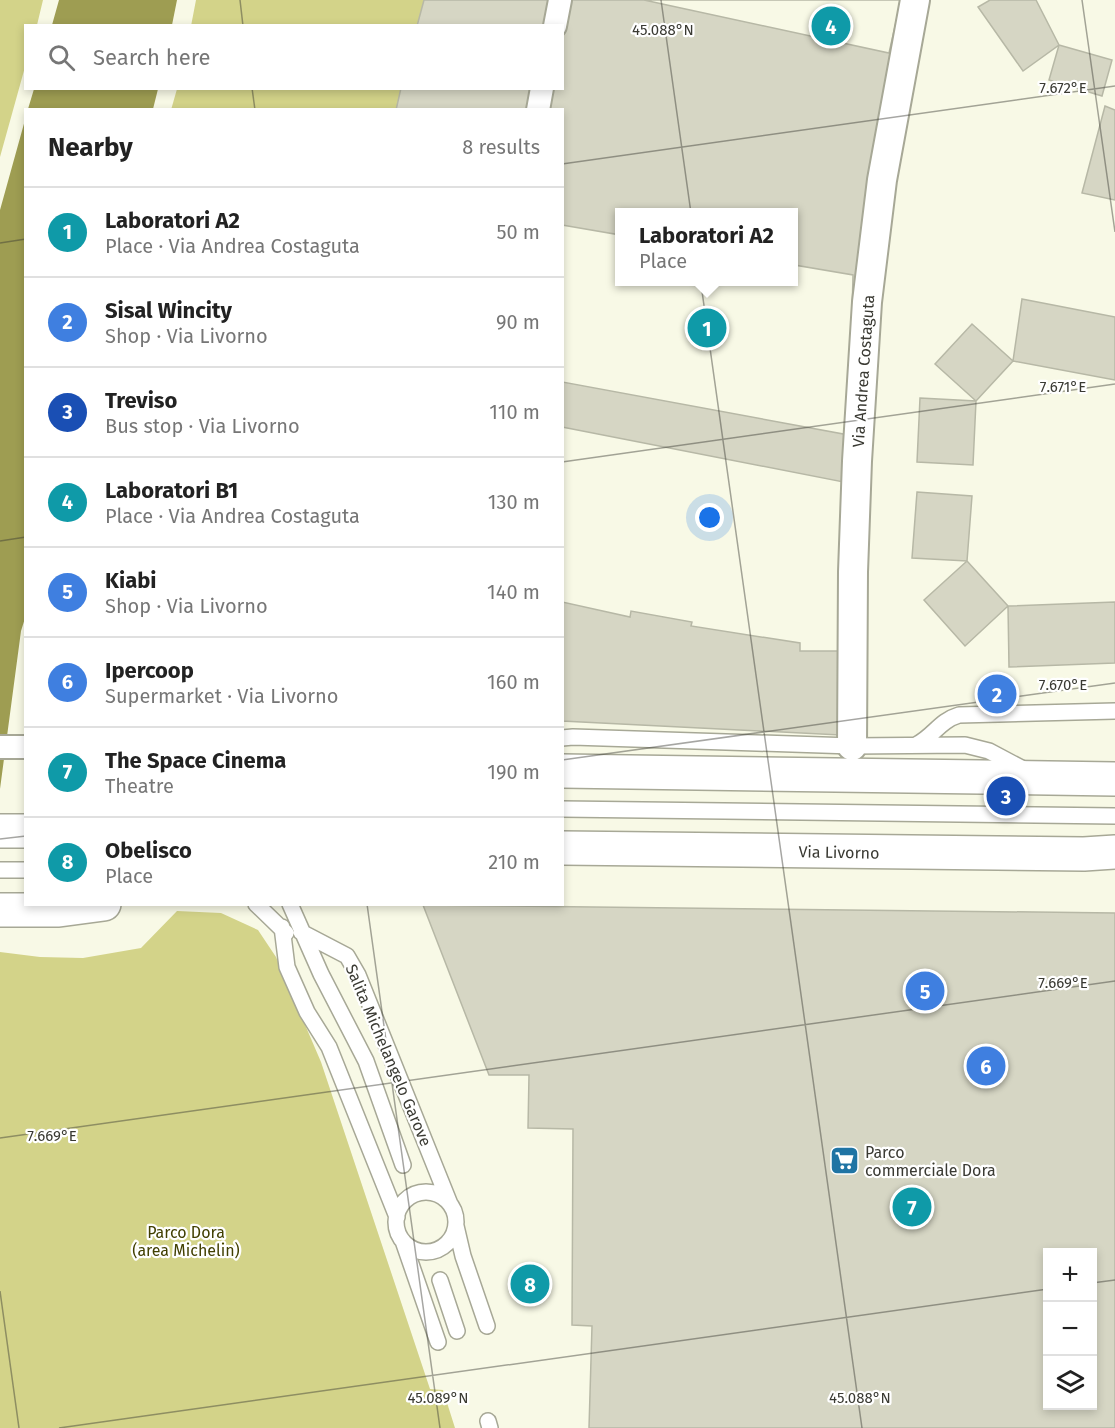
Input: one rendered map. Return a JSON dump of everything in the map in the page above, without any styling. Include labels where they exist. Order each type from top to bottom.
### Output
[{"type":"main road","points":[[564,771],[1115,779]]},
{"type":"main road","name":"Via Livorno","points":[[564,848],[1084,855],[1115,852]]},
{"type":"main road","points":[[8,910],[68,910],[92,906]]},
{"type":"street","points":[[555,24],[560,0]]},
{"type":"street","name":"Via Andrea Costaguta","points":[[852,746],[856,472],[867,302],[882,180],[915,0]]},
{"type":"street","points":[[538,108],[542,90]]},
{"type":"street","points":[[0,747],[24,747]]},
{"type":"lane","points":[[916,745],[929,737],[943,722],[959,715],[1115,711]]},
{"type":"lane","points":[[564,738],[852,746],[965,745],[977,747],[1023,769],[1048,777]]},
{"type":"lane","points":[[564,809],[1115,816]]},
{"type":"lane","points":[[0,870],[23,870]]},
{"type":"lane","name":"Salita Michelangelo Garove","points":[[258,906],[282,927],[321,974]]},
{"type":"lane","name":"Salita Michelangelo Garove","points":[[291,906],[321,974],[366,1061],[403,1165]]},
{"type":"lane","points":[[282,927],[287,967],[307,1012],[329,1047],[397,1217]]},
{"type":"lane","name":"Salita Michelangelo Garove","points":[[301,932],[347,956],[358,975],[456,1217],[463,1256],[487,1326]]},
{"type":"lane","points":[[438,1342],[396,1226],[399,1208],[414,1194],[434,1193],[450,1203]]},
{"type":"lane","points":[[403,1241],[419,1251],[430,1252],[447,1244],[456,1226]]},
{"type":"lane","points":[[440,1280],[457,1332]]},
{"type":"green space","points":[[0,0],[43,0],[37,24],[24,24],[24,71],[0,157]]},
{"type":"green space","points":[[196,0],[425,0],[419,24],[191,24]]},
{"type":"green space","points":[[177,90],[405,90],[400,108],[172,108]]},
{"type":"green space","name":"Parco Dora (area Michelin)","points":[[177,911],[221,913],[258,930],[276,957],[321,1062],[430,1389],[443,1390],[455,1428],[0,1428],[0,952],[40,957],[83,958],[141,948]]},
{"type":"shaded area","points":[[59,0],[177,0],[172,24],[52,24]]},
{"type":"shaded area","points":[[33,90],[158,90],[153,108],[28,108]]},
{"type":"shaded area","points":[[24,124],[24,621],[0,789],[0,210]]},
{"type":"building","points":[[424,0],[907,0],[840,735],[564,721],[564,108],[396,108],[401,90],[564,90],[564,24],[418,24]]},
{"type":"building","points":[[644,0],[901,0],[889,53]]},
{"type":"building","points":[[990,0],[1036,0],[1059,45],[1023,71],[978,7]]},
{"type":"building","points":[[1059,45],[1112,60],[1102,96],[1049,80]]},
{"type":"building","points":[[1105,106],[1115,110],[1115,200],[1082,193]]},
{"type":"building","points":[[564,225],[615,234],[615,286],[798,286],[798,266],[853,275],[849,435],[564,382]]},
{"type":"building","points":[[1022,299],[1115,317],[1115,380],[1013,361]]},
{"type":"building","points":[[972,324],[1013,361],[976,401],[935,364]]},
{"type":"building","points":[[920,398],[976,401],[973,465],[917,462]]},
{"type":"building","points":[[564,427],[844,482],[841,651],[800,651],[800,643],[691,626],[692,622],[631,611],[630,617],[564,602]]},
{"type":"building","points":[[917,492],[972,496],[967,561],[912,558]]},
{"type":"building","points":[[967,561],[1008,606],[965,646],[924,600]]},
{"type":"building","points":[[1115,602],[1115,663],[1009,667],[1008,606]]},
{"type":"building","name":"Parco commerciale Dora","points":[[423,906],[1115,913],[1115,1428],[589,1428],[592,1326],[572,1325],[573,1129],[528,1128],[529,1075],[489,1075]]},
{"type":"place","name":"Laboratori B1","points":[[831,26]]},
{"type":"place","name":"Laboratori A2","points":[[707,328]]},
{"type":"place","name":"Sisal Wincity","points":[[997,694]]},
{"type":"place","name":"Treviso","points":[[1006,796]]},
{"type":"place","name":"Kiabi","points":[[925,991]]},
{"type":"place","name":"Ipercoop","points":[[986,1066]]},
{"type":"place","name":"Parco commerciale Dora","points":[[844,1161]]},
{"type":"place","name":"The Space Cinema","points":[[912,1207]]},
{"type":"place","name":"Obelisco","points":[[530,1284]]}]
